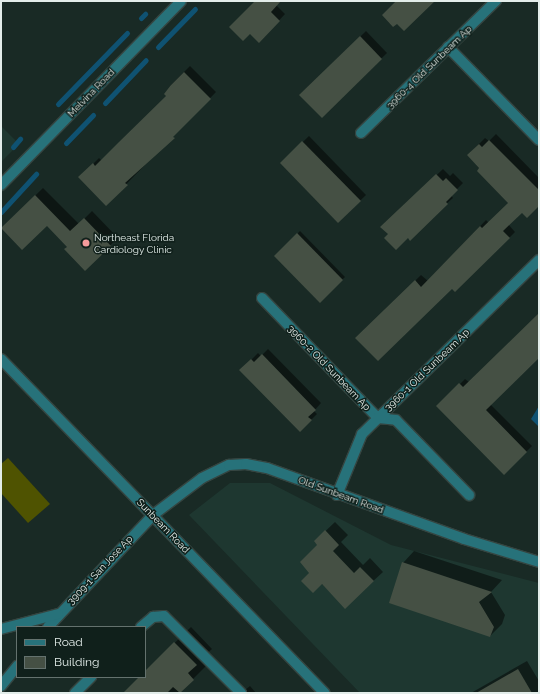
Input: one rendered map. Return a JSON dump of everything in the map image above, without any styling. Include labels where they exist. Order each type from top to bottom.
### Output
[{"type":"street","name":"Melvina Road","points":[[1,185],[181,1]]},
{"type":"street","name":"3960-4 Old Sunbeam Ap","points":[[361,133],[496,1]]},
{"type":"street","points":[[448,47],[539,140]]},
{"type":"street","name":"3960-1 Old Sunbeam Ap","points":[[337,495],[362,434],[539,260]]},
{"type":"street","name":"3960-2 Old Sunbeam Ap","points":[[262,298],[378,418],[396,420],[469,495]]},
{"type":"street","name":"Sunbeam Road","points":[[1,359],[325,693]]},
{"type":"street","name":"Old Sunbeam Road","points":[[153,516],[202,478],[229,465],[246,464],[267,468],[337,495],[539,562]]},
{"type":"street","name":"3909-1 San Jose Ap","points":[[49,626],[58,614],[153,516]]},
{"type":"street","points":[[1,629],[58,614]]},
{"type":"street","points":[[142,626],[153,617],[164,616],[240,693]]},
{"type":"street","points":[[1,686],[16,667]]},
{"type":"street","points":[[75,693],[90,678]]},
{"type":"shaded area","points":[[1,126],[19,144],[1,162]]},
{"type":"shaded area","points":[[8,458],[50,504],[28,523],[1,493],[1,464]]},
{"type":"shaded area","points":[[230,483],[270,483],[391,545],[539,583],[539,693],[360,693],[189,515]]},
{"type":"water","points":[[539,406],[539,427],[531,419]]},
{"type":"building","points":[[255,1],[281,1],[271,12],[280,21],[259,43],[250,34],[243,41],[229,27]]},
{"type":"building","points":[[396,1],[435,1],[404,31],[397,24],[393,27],[382,15]]},
{"type":"building","points":[[360,36],[382,59],[322,118],[299,95]]},
{"type":"building","points":[[184,72],[211,99],[173,137],[175,138],[125,183],[128,185],[106,206],[78,177],[93,163],[95,166],[166,96],[164,94]]},
{"type":"building","points":[[489,140],[539,190],[539,206],[527,218],[522,213],[503,231],[510,238],[455,292],[452,289],[378,361],[355,338],[415,280],[421,287],[480,226],[482,228],[508,203],[477,171],[479,168],[467,155],[479,144],[482,147]]},
{"type":"building","points":[[302,141],[361,201],[338,223],[280,163]]},
{"type":"building","points":[[436,174],[443,181],[446,178],[458,190],[446,202],[448,204],[410,241],[408,238],[396,250],[384,238],[388,234],[380,227]]},
{"type":"building","points":[[35,195],[70,231],[84,218],[111,246],[85,271],[64,249],[67,247],[47,226],[22,250],[1,228]]},
{"type":"building","points":[[297,233],[343,280],[320,303],[274,256]]},
{"type":"building","points":[[539,313],[539,358],[486,410],[527,452],[504,475],[436,406],[459,383],[463,387]]},
{"type":"building","points":[[262,354],[316,410],[308,417],[312,420],[300,432],[239,370],[251,359],[254,362]]},
{"type":"building","points":[[325,530],[339,545],[333,551],[354,573],[360,567],[374,581],[345,609],[322,584],[313,593],[301,581],[309,573],[300,562],[317,545],[314,541]]},
{"type":"building","points":[[402,562],[492,592],[479,602],[494,627],[490,637],[389,603]]},
{"type":"building","points":[[174,642],[197,665],[188,673],[194,680],[180,693],[173,687],[167,693],[123,693],[138,678],[146,678],[146,670]]},
{"type":"building","points":[[518,669],[532,693],[476,693]]},
{"type":"waterway","points":[[158,47],[195,9]]},
{"type":"waterway","points":[[141,18],[145,14]]},
{"type":"waterway","points":[[58,104],[127,33]]},
{"type":"waterway","points":[[105,103],[146,60]]},
{"type":"waterway","points":[[66,143],[93,115]]},
{"type":"waterway","points":[[13,147],[20,139]]},
{"type":"waterway","points":[[1,212],[36,174]]},
{"type":"place","name":"Northeast Florida Cardiology Clinic","points":[[86,243]]}]
